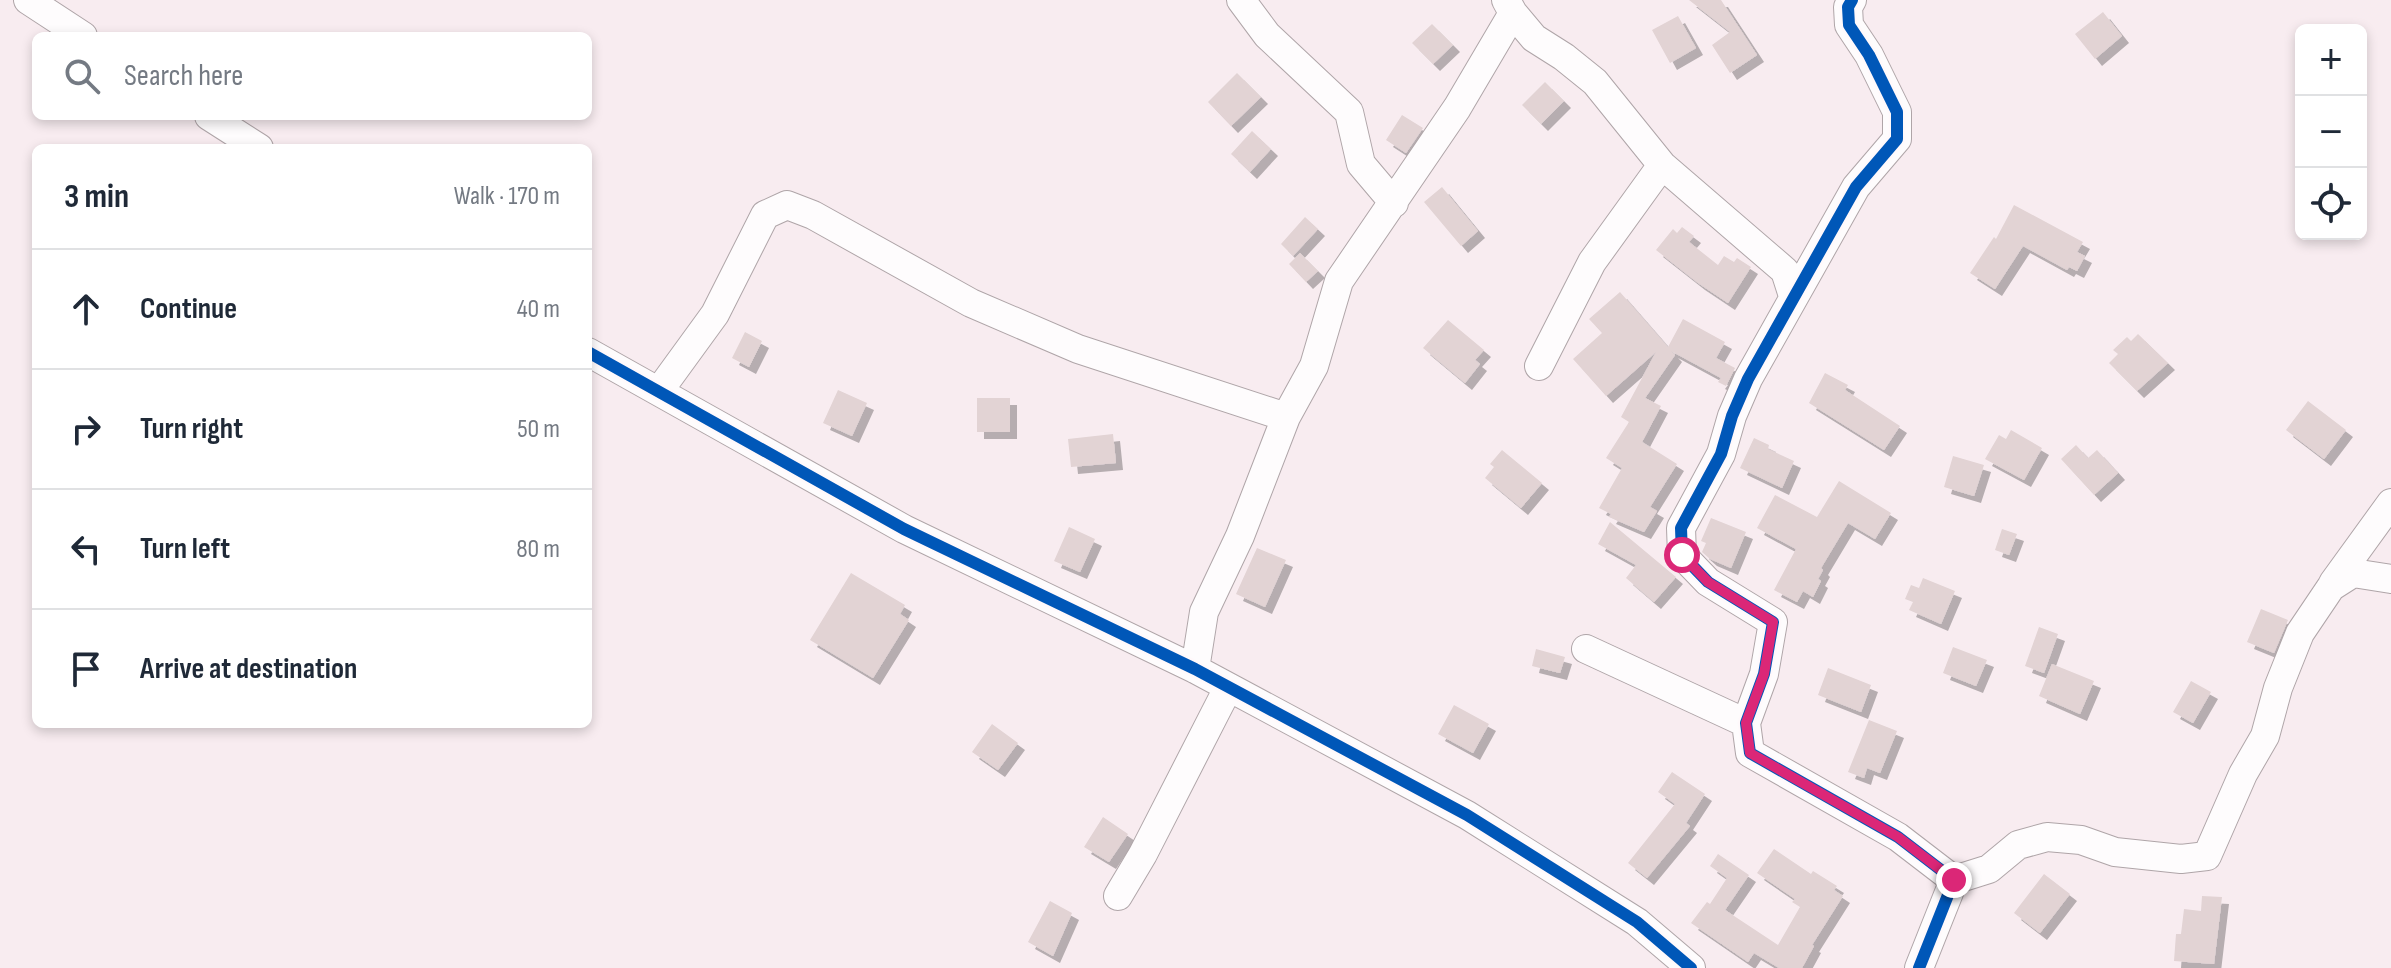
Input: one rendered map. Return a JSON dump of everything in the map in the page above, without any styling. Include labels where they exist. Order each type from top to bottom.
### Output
[{"type":"street","points":[[28,0],[77,32]]},
{"type":"street","points":[[1241,0],[1267,35],[1349,112],[1361,164],[1394,203]]},
{"type":"street","points":[[1852,0],[1848,7],[1849,25],[1869,55],[1897,112],[1897,139],[1856,187],[1748,379],[1732,416],[1721,454],[1681,528],[1682,555],[1708,582],[1773,622],[1764,674],[1746,723],[1750,753],[1898,837],[1954,880]]},
{"type":"street","points":[[1195,669],[1204,612],[1240,536],[1286,417],[1314,366],[1339,281],[1457,108],[1510,6],[1534,38],[1595,82],[1662,165],[1785,271],[1793,296]]},
{"type":"street","points":[[215,120],[253,144]]},
{"type":"street","points":[[1539,366],[1592,262],[1662,165]]},
{"type":"street","points":[[659,391],[715,314],[765,215],[787,205],[813,215],[971,303],[1078,349],[1286,417]]},
{"type":"street","points":[[592,354],[904,529],[1195,669],[1467,815],[1637,922],[1691,968]]},
{"type":"street","points":[[1954,880],[1989,869],[2018,845],[2047,837],[2081,840],[2115,852],[2181,859],[2207,856],[2243,774],[2265,736],[2278,688],[2300,633],[2391,503]]},
{"type":"street","points":[[2331,587],[2353,573],[2391,579]]},
{"type":"street","points":[[1586,649],[1746,723]]},
{"type":"street","points":[[1118,896],[1143,854],[1228,688]]},
{"type":"street","points":[[1919,968],[1954,880]]},
{"type":"building","points":[[1689,0],[1721,0],[1757,55],[1730,73],[1712,45],[1730,32]]},
{"type":"building","points":[[2103,12],[2122,36],[2095,59],[2075,34]]},
{"type":"building","points":[[1678,16],[1696,48],[1670,63],[1652,30]]},
{"type":"building","points":[[1432,24],[1453,45],[1433,64],[1412,43]]},
{"type":"building","points":[[1237,73],[1261,97],[1231,126],[1208,102]]},
{"type":"building","points":[[1545,82],[1564,101],[1541,124],[1522,105]]},
{"type":"building","points":[[1402,115],[1423,128],[1406,153],[1386,140]]},
{"type":"building","points":[[1252,131],[1271,149],[1250,172],[1231,154]]},
{"type":"building","points":[[1442,187],[1478,231],[1461,246],[1424,202]]},
{"type":"building","points":[[2014,205],[2083,242],[2077,252],[2085,256],[2077,271],[2069,267],[2067,270],[2023,246],[1995,289],[1970,273],[1994,237],[1996,239]]},
{"type":"building","points":[[1305,217],[1318,229],[1293,256],[1281,244]]},
{"type":"building","points":[[1682,227],[1694,236],[1689,242],[1718,265],[1724,256],[1734,262],[1737,258],[1751,267],[1728,303],[1656,250],[1673,229],[1677,233]]},
{"type":"building","points":[[1300,253],[1318,271],[1306,282],[1289,264]]},
{"type":"building","points":[[1620,292],[1668,347],[1683,319],[1725,342],[1716,358],[1735,368],[1726,386],[1718,382],[1721,378],[1671,351],[1675,355],[1645,398],[1661,406],[1642,442],[1677,464],[1650,507],[1657,511],[1644,532],[1609,517],[1611,514],[1599,508],[1622,468],[1606,458],[1629,422],[1621,417],[1656,352],[1606,396],[1573,359],[1602,333],[1589,319]]},
{"type":"building","points":[[1448,320],[1484,350],[1475,360],[1480,364],[1465,383],[1423,348]]},
{"type":"building","points":[[745,332],[762,341],[749,367],[732,358]]},
{"type":"building","points":[[2138,334],[2168,363],[2137,391],[2109,363],[2118,354],[2113,350],[2127,337],[2131,341]]},
{"type":"building","points":[[1825,373],[1848,385],[1845,390],[1900,426],[1884,450],[1809,403]]},
{"type":"building","points":[[838,390],[867,403],[852,436],[823,423]]},
{"type":"building","points":[[977,398],[1010,398],[1010,432],[977,432]]},
{"type":"building","points":[[2308,401],[2346,430],[2324,459],[2286,430]]},
{"type":"building","points":[[2011,430],[2042,448],[2024,480],[1985,459],[1999,435],[2006,439]]},
{"type":"building","points":[[1113,434],[1116,463],[1071,467],[1068,439]]},
{"type":"building","points":[[1754,438],[1769,445],[1768,449],[1794,461],[1782,488],[1740,468]]},
{"type":"building","points":[[2076,445],[2088,458],[2097,450],[2118,473],[2094,495],[2061,459]]},
{"type":"building","points":[[1502,450],[1542,483],[1521,508],[1485,478],[1494,467],[1490,464]]},
{"type":"building","points":[[1953,456],[1984,465],[1974,496],[1944,487]]},
{"type":"building","points":[[1839,481],[1891,513],[1875,539],[1848,523],[1821,568],[1823,570],[1818,579],[1821,581],[1813,597],[1803,591],[1797,602],[1774,590],[1796,549],[1757,528],[1775,495],[1817,517]]},
{"type":"building","points":[[1711,518],[1746,532],[1731,568],[1702,552],[1706,543],[1701,541]]},
{"type":"building","points":[[1610,522],[1676,577],[1654,602],[1626,578],[1636,565],[1598,544]]},
{"type":"building","points":[[1069,527],[1095,539],[1080,572],[1054,561]]},
{"type":"building","points":[[2002,529],[2017,534],[2009,555],[1995,550]]},
{"type":"building","points":[[1257,548],[1286,560],[1265,607],[1236,594]]},
{"type":"building","points":[[851,573],[905,605],[900,614],[909,620],[873,678],[810,640]]},
{"type":"building","points":[[1923,578],[1955,591],[1941,624],[1909,610],[1913,602],[1905,599],[1911,585],[1919,588]]},
{"type":"building","points":[[2261,609],[2288,620],[2274,653],[2247,642]]},
{"type":"building","points":[[2039,627],[2058,634],[2044,673],[2025,666]]},
{"type":"building","points":[[1953,647],[1987,660],[1976,686],[1943,673]]},
{"type":"building","points":[[1536,649],[1565,657],[1560,673],[1532,666]]},
{"type":"building","points":[[2052,664],[2094,681],[2080,714],[2039,696]]},
{"type":"building","points":[[1828,668],[1871,685],[1861,712],[1818,695]]},
{"type":"building","points":[[2191,681],[2211,692],[2193,723],[2173,712]]},
{"type":"building","points":[[1454,705],[1489,724],[1473,753],[1438,734]]},
{"type":"building","points":[[1869,720],[1897,731],[1880,773],[1867,768],[1864,778],[1848,772]]},
{"type":"building","points":[[992,724],[1018,743],[998,770],[972,752]]},
{"type":"building","points":[[1672,772],[1705,794],[1686,823],[1690,826],[1647,878],[1628,863],[1675,804],[1658,792]]},
{"type":"building","points":[[1103,817],[1128,834],[1109,862],[1084,847]]},
{"type":"building","points":[[1774,849],[1811,874],[1813,871],[1837,886],[1834,890],[1843,896],[1812,945],[1802,968],[1779,968],[1754,953],[1748,962],[1691,923],[1707,902],[1710,904],[1727,878],[1710,866],[1718,854],[1749,875],[1725,910],[1778,945],[1800,907],[1792,902],[1795,899],[1757,873]]},
{"type":"building","points":[[2044,874],[2070,894],[2040,933],[2014,913]]},
{"type":"building","points":[[2202,896],[2222,897],[2214,964],[2174,961],[2176,934],[2181,934],[2184,909],[2201,911]]},
{"type":"building","points":[[1050,901],[1072,913],[1053,956],[1028,942]]},
{"type":"cycle path","points":[[1852,0],[1848,7],[1849,25],[1869,55],[1897,112],[1897,139],[1856,187],[1748,379],[1732,416],[1721,454],[1681,528],[1682,555],[1708,582],[1773,622],[1764,674],[1746,723],[1750,753],[1898,837],[1954,880],[1919,968]]},
{"type":"cycle path","points":[[592,354],[904,529],[1195,669],[1467,815],[1637,922],[1691,968]]},
{"type":"route","points":[[1682,555],[1708,582],[1773,622],[1764,674],[1746,723],[1750,753],[1898,837],[1954,880]]}]
